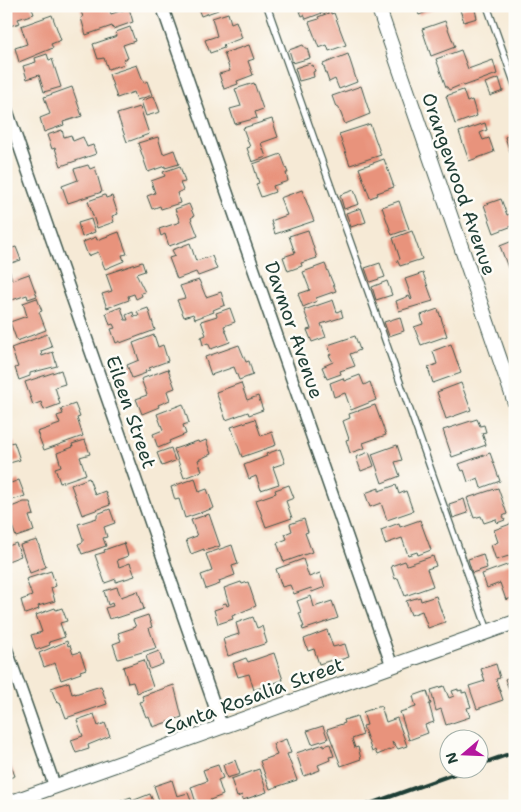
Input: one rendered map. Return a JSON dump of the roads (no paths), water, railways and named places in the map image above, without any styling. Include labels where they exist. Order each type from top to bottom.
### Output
[{"type":"street","name":"Davmor Avenue","points":[[162,6],[392,666]]},
{"type":"street","name":"Orangewood Avenue","points":[[378,6],[515,403]]},
{"type":"street","name":"Eileen Street","points":[[6,108],[222,727]]},
{"type":"street","name":"Santa Rosalia Street","points":[[6,804],[515,622]]},
{"type":"street","points":[[6,648],[55,787]]},
{"type":"lane","points":[[267,6],[488,632]]},
{"type":"lane","points":[[487,6],[515,85]]},
{"type":"railway","points":[[488,761],[515,752]]},
{"type":"railway","points":[[364,806],[438,780]]}]
